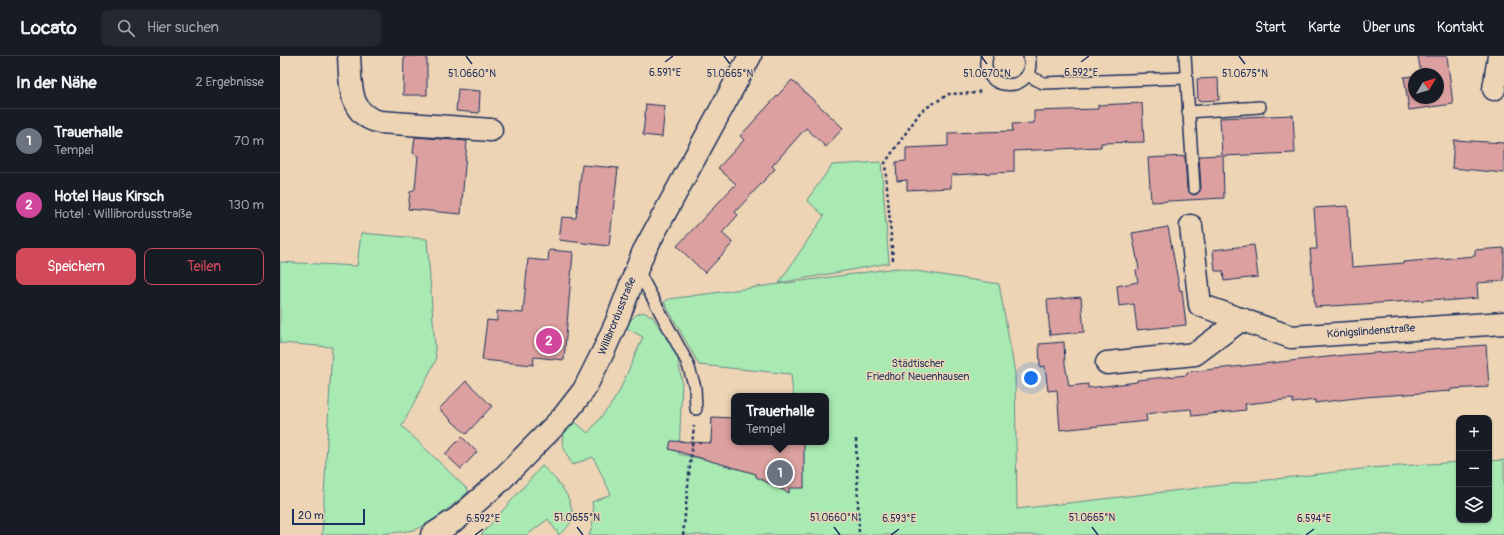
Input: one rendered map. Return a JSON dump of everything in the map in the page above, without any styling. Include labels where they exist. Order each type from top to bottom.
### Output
[{"type":"street","points":[[349,56],[352,96],[356,106],[369,119],[380,122],[491,130]]},
{"type":"street","name":"Willibrordusstraße","points":[[432,535],[458,518],[498,483],[563,417],[584,390],[617,321],[642,253],[750,56]]},
{"type":"street","points":[[1494,89],[1499,56]]},
{"type":"street","name":"Königslindenstraße","points":[[1191,226],[1200,305],[1291,337],[1504,323]]},
{"type":"street","points":[[1107,363],[1195,354],[1242,319]]},
{"type":"lane","points":[[987,56],[986,67],[993,80],[1000,84],[1007,85],[1015,84],[1027,75],[1030,68],[1029,56]]},
{"type":"lane","points":[[1185,56],[1194,188]]},
{"type":"lane","points":[[1027,75],[1043,83],[1186,78]]},
{"type":"lane","points":[[1188,112],[1260,107]]},
{"type":"lane","points":[[636,268],[688,362],[695,386],[696,409]]},
{"type":"path","points":[[893,260],[885,163],[921,111],[949,94],[977,93],[993,80]]},
{"type":"path","points":[[683,535],[696,409]]},
{"type":"path","points":[[856,439],[859,535]]},
{"type":"green space","points":[[881,162],[889,263],[779,283],[824,216],[807,200],[832,165]]},
{"type":"green space","points":[[361,233],[427,239],[436,360],[402,426],[469,491],[438,517],[417,529],[384,534],[322,535],[332,347],[280,343],[280,262],[357,266]]},
{"type":"green space","name":"Städtischer Friedhof Neuenhausen","points":[[897,268],[999,284],[1015,373],[1017,509],[1370,468],[1456,462],[1456,523],[1492,523],[1492,461],[1504,460],[1504,535],[589,535],[593,519],[592,502],[611,494],[593,457],[572,465],[563,447],[562,442],[564,433],[573,420],[588,433],[610,406],[619,392],[643,337],[624,327],[636,315],[643,312],[652,316],[677,355],[682,381],[679,454],[703,459],[711,443],[712,417],[731,439],[731,445],[829,445],[829,393],[793,393],[791,374],[699,365],[664,302],[669,299]]},
{"type":"green space","points":[[542,466],[559,483],[568,498],[572,513],[571,521],[568,527],[559,535],[548,519],[527,535],[481,535]]},
{"type":"building","points":[[404,56],[427,56],[427,95],[403,95]]},
{"type":"building","points":[[1418,56],[1447,56],[1453,104],[1409,110],[1408,104],[1444,104],[1444,68],[1420,68]]},
{"type":"building","points":[[1404,77],[1408,77],[1408,103]]},
{"type":"building","points":[[1218,78],[1219,100],[1198,101],[1197,79]]},
{"type":"building","points":[[792,80],[843,128],[826,147],[806,128],[772,166],[775,169],[735,212],[738,215],[722,233],[733,243],[705,273],[677,246],[736,184],[718,168],[744,140],[740,136]]},
{"type":"building","points":[[458,89],[480,91],[479,113],[456,111]]},
{"type":"building","points":[[1142,103],[1144,142],[1101,143],[1101,147],[1014,151],[1014,172],[951,175],[951,188],[907,190],[907,180],[897,181],[896,162],[906,161],[906,148],[948,146],[948,133],[1013,131],[1012,124],[1034,123],[1034,111],[1098,109],[1098,105]]},
{"type":"building","points":[[646,104],[665,106],[662,137],[643,135]]},
{"type":"building","points":[[1293,115],[1295,153],[1223,156],[1224,198],[1151,202],[1148,158],[1185,156],[1187,189],[1191,194],[1195,195],[1201,188],[1199,156],[1222,155],[1220,118]]},
{"type":"building","points":[[415,137],[467,141],[461,214],[408,209],[410,192],[415,189],[418,156],[413,153]]},
{"type":"building","points":[[1454,140],[1504,143],[1504,173],[1452,168]]},
{"type":"building","points":[[582,165],[618,168],[609,246],[559,240],[562,217],[576,218]]},
{"type":"building","points":[[1348,206],[1352,267],[1475,256],[1475,250],[1504,248],[1504,281],[1477,283],[1478,298],[1315,307],[1310,249],[1317,249],[1314,208]]},
{"type":"building","points":[[1168,227],[1180,291],[1182,290],[1186,325],[1137,330],[1134,304],[1119,306],[1117,286],[1138,282],[1136,270],[1139,269],[1132,233]]},
{"type":"building","points":[[1254,245],[1258,277],[1224,281],[1223,271],[1215,271],[1213,250]]},
{"type":"building","points":[[549,250],[573,252],[564,360],[534,357],[533,365],[482,360],[487,320],[497,321],[497,311],[523,313],[528,259],[548,261]]},
{"type":"building","points":[[1081,297],[1084,332],[1050,335],[1047,300]]},
{"type":"building","points":[[1064,342],[1065,364],[1069,386],[1088,384],[1088,388],[1137,382],[1137,380],[1187,375],[1187,372],[1346,355],[1486,345],[1489,387],[1364,397],[1315,403],[1315,400],[1293,403],[1293,399],[1245,404],[1246,410],[1192,416],[1191,409],[1169,411],[1146,414],[1147,421],[1060,430],[1057,390],[1048,391],[1045,366],[1040,367],[1039,344]]},
{"type":"building","points":[[466,381],[492,406],[466,434],[439,409]]},
{"type":"building","points":[[712,417],[731,418],[731,445],[804,445],[804,488],[789,488],[789,493],[756,477],[756,474],[669,449],[671,441],[711,443]]},
{"type":"building","points":[[462,437],[477,452],[461,469],[445,454]]},
{"type":"place","name":"Hotel Haus Kirsch","points":[[549,341]]},
{"type":"place","name":"Trauerhalle","points":[[780,473]]}]
